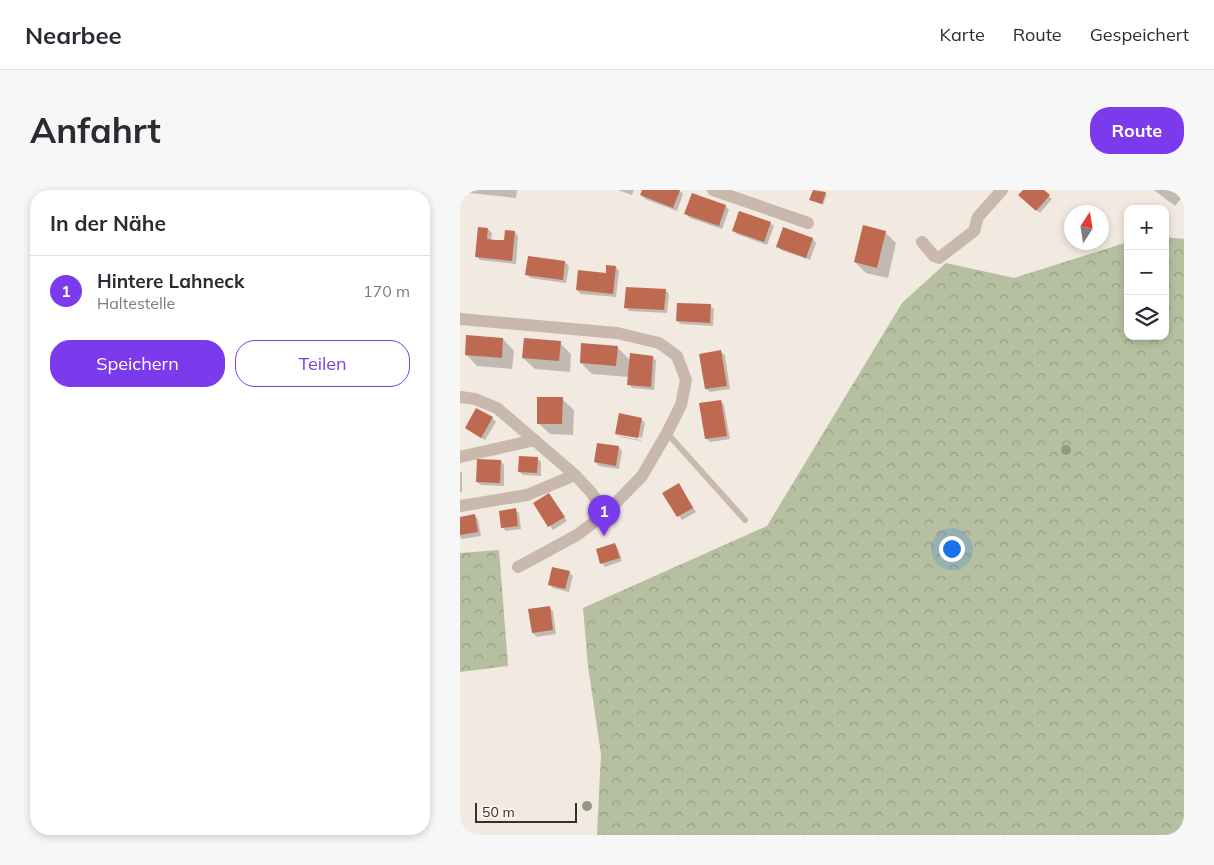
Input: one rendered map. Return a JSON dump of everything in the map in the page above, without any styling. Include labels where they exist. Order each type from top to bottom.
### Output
[{"type":"street","points":[[713,190],[808,223]]},
{"type":"street","points":[[922,242],[934,256],[939,258],[974,232],[978,217],[1002,190]]},
{"type":"street","points":[[460,318],[617,333],[659,342],[677,356],[686,380],[681,405],[668,433],[642,476],[605,514],[577,535],[518,567]]},
{"type":"street","points":[[460,397],[475,399],[497,408],[575,475],[591,492],[605,514]]},
{"type":"street","points":[[460,457],[535,440]]},
{"type":"street","points":[[460,506],[527,494],[575,475]]},
{"type":"lane","points":[[668,433],[745,520]]},
{"type":"green space","points":[[1169,237],[1184,239],[1184,835],[597,835],[601,754],[588,666],[583,608],[767,526],[902,303],[946,263],[1014,278],[1103,250],[1109,250],[1109,248],[1124,243],[1124,340],[1169,340]]},
{"type":"green space","points":[[499,550],[508,666],[460,672],[460,553]]},
{"type":"building","points":[[642,190],[680,190],[673,208],[640,195]]},
{"type":"building","points":[[813,190],[826,192],[822,204],[809,200]]},
{"type":"building","points":[[1023,190],[1044,190],[1050,195],[1036,211],[1018,195]]},
{"type":"building","points":[[692,193],[726,205],[719,226],[684,214]]},
{"type":"building","points":[[739,211],[771,222],[764,242],[732,231]]},
{"type":"building","points":[[863,225],[886,231],[877,268],[854,262]]},
{"type":"building","points":[[478,227],[488,228],[487,239],[496,240],[504,240],[505,230],[515,231],[512,261],[475,257]]},
{"type":"building","points":[[783,227],[813,238],[806,258],[776,247]]},
{"type":"building","points":[[528,256],[565,261],[563,280],[525,275]]},
{"type":"building","points":[[606,265],[616,266],[613,294],[576,290],[578,270],[606,273]]},
{"type":"building","points":[[626,287],[666,289],[664,310],[624,308]]},
{"type":"building","points":[[677,303],[711,304],[710,323],[676,321]]},
{"type":"building","points":[[466,335],[503,338],[502,358],[465,355]]},
{"type":"building","points":[[524,338],[561,341],[559,361],[522,358]]},
{"type":"building","points":[[581,343],[618,346],[616,366],[580,363]]},
{"type":"building","points":[[721,350],[727,386],[705,389],[699,354]]},
{"type":"building","points":[[630,353],[653,356],[651,387],[627,385]]},
{"type":"building","points":[[537,397],[563,397],[562,424],[537,424]]},
{"type":"building","points":[[721,400],[727,436],[705,439],[699,403]]},
{"type":"building","points":[[476,408],[493,417],[481,438],[465,428]]},
{"type":"building","points":[[619,413],[642,418],[638,438],[615,434]]},
{"type":"building","points":[[597,443],[619,446],[616,466],[594,462]]},
{"type":"building","points":[[519,456],[538,457],[537,473],[518,472]]},
{"type":"building","points":[[477,459],[501,460],[500,483],[476,482]]},
{"type":"building","points":[[679,483],[693,508],[677,517],[662,493]]},
{"type":"building","points":[[549,493],[565,517],[548,527],[533,503]]},
{"type":"building","points":[[516,508],[518,526],[501,528],[499,511]]},
{"type":"building","points":[[475,514],[478,532],[460,535],[460,517]]},
{"type":"building","points":[[615,543],[620,558],[600,564],[596,549]]},
{"type":"building","points":[[552,567],[570,571],[565,589],[548,585]]},
{"type":"building","points":[[550,606],[553,630],[532,633],[528,609]]},
{"type":"place","name":"Hintere Lahneck","points":[[604,536]]}]
